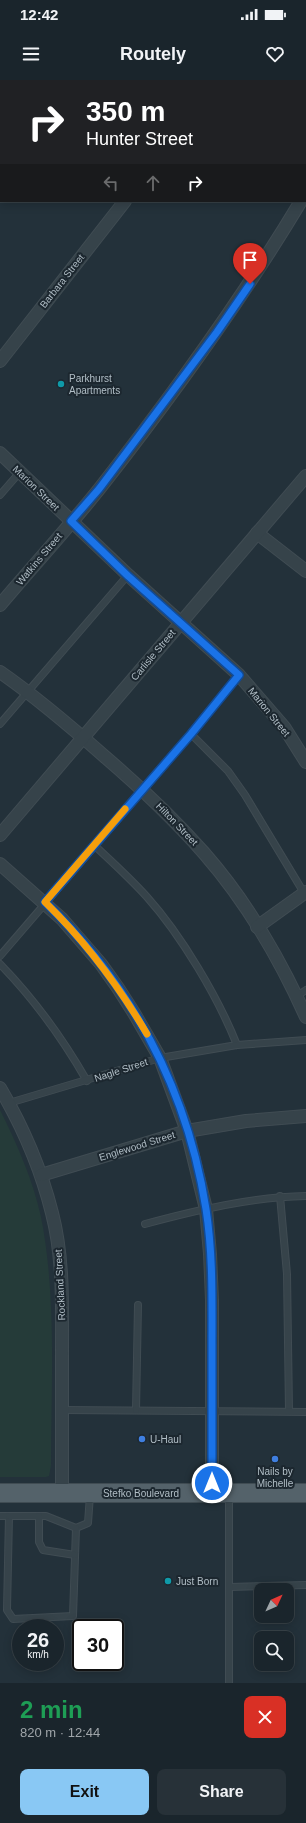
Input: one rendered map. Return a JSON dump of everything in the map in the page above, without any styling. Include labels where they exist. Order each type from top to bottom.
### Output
[{"type":"main road","name":"Stefko Boulevard","points":[[0,1493],[306,1493]]},
{"type":"street","name":"Barbara Street","points":[[0,361],[124,202]]},
{"type":"street","name":"Watkins Street","points":[[0,605],[99,489],[217,332],[266,260],[300,202]]},
{"type":"street","name":"Marion Street","points":[[0,453],[128,576],[239,675],[284,727],[306,762]]},
{"type":"street","name":"Carlisle Street","points":[[0,835],[306,476]]},
{"type":"street","points":[[257,533],[306,571]]},
{"type":"street","name":"Hilton Street","points":[[0,672],[28,692],[83,737],[142,789],[204,853],[240,900],[301,993],[306,1017]]},
{"type":"street","points":[[0,864],[45,902],[77,935],[101,964],[134,1013],[160,1058],[187,1131],[206,1209],[212,1300],[212,1410],[221,1493]]},
{"type":"street","points":[[258,927],[305,892]]},
{"type":"street","name":"Rockland Street","points":[[0,1088],[9,1104],[41,1175],[52,1214],[60,1258],[62,1312],[62,1494]]},
{"type":"street","name":"Englewood Street","points":[[41,1175],[187,1131],[246,1121],[306,1116]]},
{"type":"lane","points":[[0,495],[20,472]]},
{"type":"lane","points":[[0,724],[128,576]]},
{"type":"lane","points":[[0,956],[142,789],[191,734],[239,675]]},
{"type":"lane","points":[[191,734],[228,771],[245,795],[305,892]]},
{"type":"lane","points":[[94,845],[143,893],[172,930],[218,1003],[237,1045]]},
{"type":"lane","points":[[0,964],[46,1018],[67,1047],[87,1081]]},
{"type":"lane","name":"Nagle Street","points":[[9,1104],[160,1058],[237,1045],[306,1040]]},
{"type":"lane","points":[[280,1196],[287,1274],[289,1411]]},
{"type":"lane","points":[[145,1224],[206,1209],[280,1196],[306,1196]]},
{"type":"lane","points":[[136,1410],[138,1305]]},
{"type":"lane","points":[[62,1410],[212,1410],[306,1412]]},
{"type":"lane","points":[[221,1493],[230,1587],[229,1683]]},
{"type":"lane","points":[[0,1516],[46,1516],[76,1528],[88,1523],[90,1494]]},
{"type":"lane","points":[[9,1516],[7,1610],[13,1619],[73,1616],[76,1528]]},
{"type":"lane","points":[[39,1516],[39,1542],[43,1550],[75,1555]]},
{"type":"lane","points":[[230,1587],[306,1585]]},
{"type":"green space","points":[[0,1110],[34,1189],[41,1217],[46,1248],[51,1310],[52,1373],[51,1466],[49,1476],[46,1477],[0,1477]]},
{"type":"slow traffic","points":[[125,809],[45,902],[77,935],[101,964],[147,1034]]},
{"type":"place","name":"Parkhurst Apartments","points":[[61,384]]},
{"type":"place","name":"U-Haul","points":[[142,1439]]},
{"type":"place","name":"Nails by Michelle","points":[[275,1459]]},
{"type":"place","name":"Just Born","points":[[168,1581]]},
{"type":"route","points":[[212,1483],[212,1300],[210,1254],[206,1209],[187,1131],[160,1058],[134,1013],[101,964],[77,935],[45,902],[191,734],[239,675],[128,576],[71,521],[99,489],[217,332],[250,284]]}]
